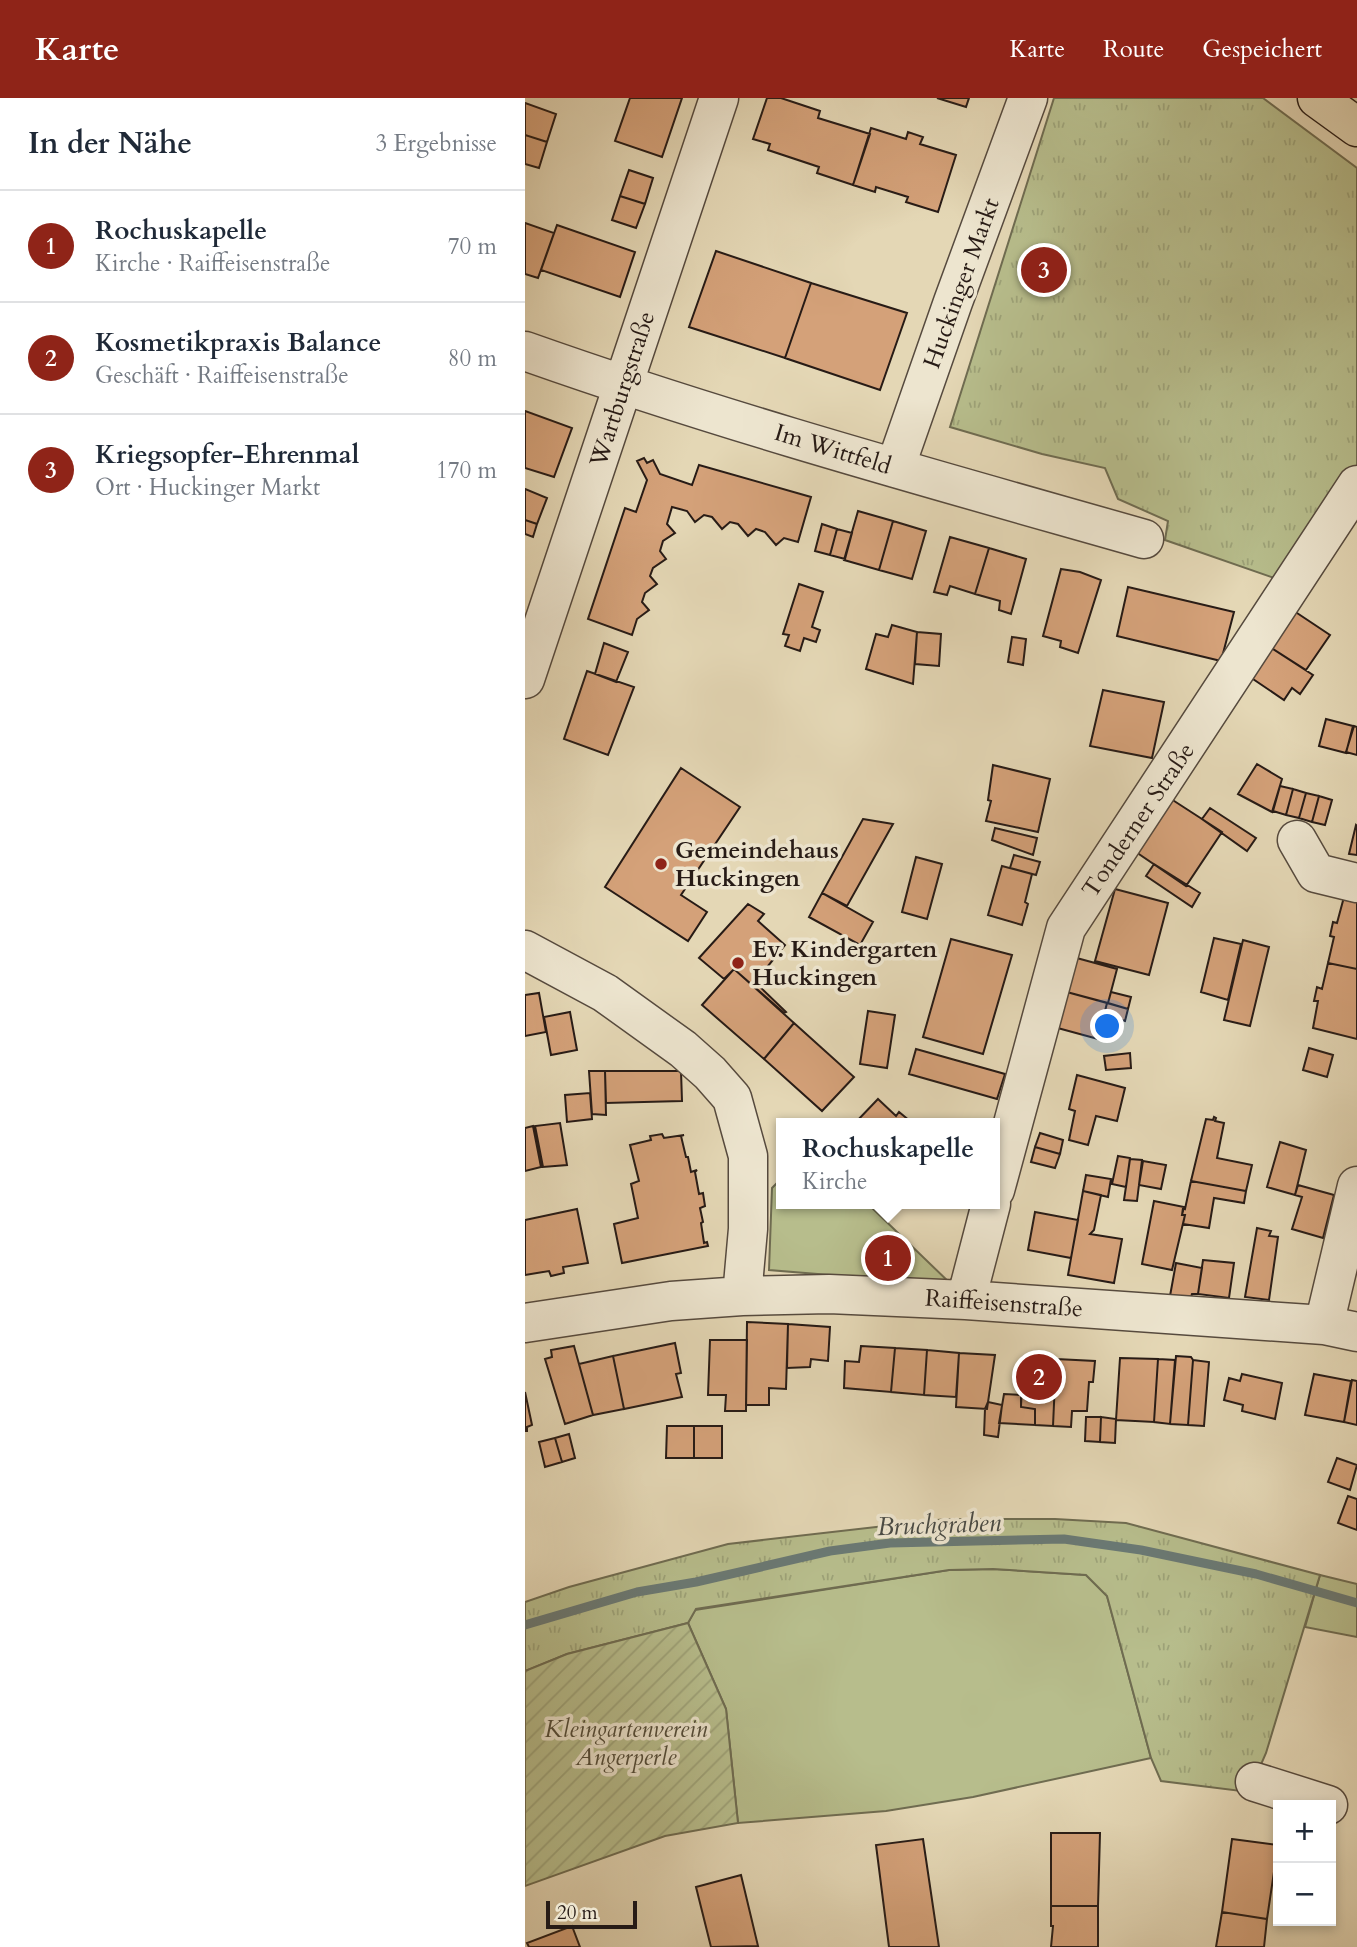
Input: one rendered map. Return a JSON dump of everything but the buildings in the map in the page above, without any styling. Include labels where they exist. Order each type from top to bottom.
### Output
[{"type":"main road","points":[[1317,98],[1357,127]]},
{"type":"street","name":"Wartburgstraße","points":[[525,679],[719,98]]},
{"type":"street","name":"Huckinger Markt","points":[[895,468],[1028,98]]},
{"type":"street","name":"Im Wittfeld","points":[[525,351],[624,386],[895,468],[1144,539]]},
{"type":"street","name":"Tonderner Straße","points":[[1000,1172],[1066,928],[1357,485]]},
{"type":"street","points":[[1297,840],[1316,873],[1357,883]]},
{"type":"street","points":[[525,950],[605,993],[683,1049],[710,1073],[732,1098],[748,1156],[748,1229],[742,1296]]},
{"type":"street","points":[[1340,1329],[1357,1186]]},
{"type":"street","points":[[966,1300],[990,1209]]},
{"type":"street","name":"Raiffeisenstraße","points":[[525,1323],[671,1301],[829,1294],[966,1300],[1340,1329]]},
{"type":"street","points":[[1255,1782],[1310,1800]]},
{"type":"street","points":[[1336,1808],[1357,1815]]},
{"type":"green space","points":[[1054,98],[1263,98],[1357,168],[1357,466],[1277,579],[1165,540],[1168,521],[1118,499],[1105,468],[1042,454],[950,427]]},
{"type":"green space","points":[[776,1184],[776,1209],[873,1209],[952,1285],[769,1270],[772,1188]]},
{"type":"green space","points":[[946,1519],[1055,1519],[1126,1523],[1320,1575],[1266,1753],[1249,1792],[1161,1781],[1151,1758],[1107,1596],[1086,1575],[993,1569],[949,1570],[696,1609],[688,1623],[567,1654],[525,1671],[525,1602],[569,1587],[728,1544]]},
{"type":"green space","points":[[993,1569],[1086,1575],[1107,1596],[1151,1758],[973,1797],[886,1811],[738,1823],[726,1709],[688,1623],[695,1610],[949,1570]]},
{"type":"green space","points":[[1320,1575],[1357,1584],[1357,1637],[1305,1627]]},
{"type":"green space","name":"Kleingartenverein Angerperle","points":[[688,1623],[726,1709],[738,1823],[665,1836],[525,1886],[525,1671],[567,1654]]},
{"type":"waterway","name":"Bruchgraben","points":[[525,1625],[637,1592],[696,1582],[830,1551],[890,1543],[1064,1539],[1141,1550],[1256,1574],[1357,1603]]},
{"type":"place","name":"Kriegsopfer-Ehrenmal","points":[[1044,270]]},
{"type":"place","name":"Gemeindehaus Huckingen","points":[[661,864]]},
{"type":"place","name":"Ev. Kindergarten Huckingen","points":[[738,963]]},
{"type":"place","name":"Rochuskapelle","points":[[888,1258]]},
{"type":"place","name":"Kosmetikpraxis Balance","points":[[1039,1377]]}]
